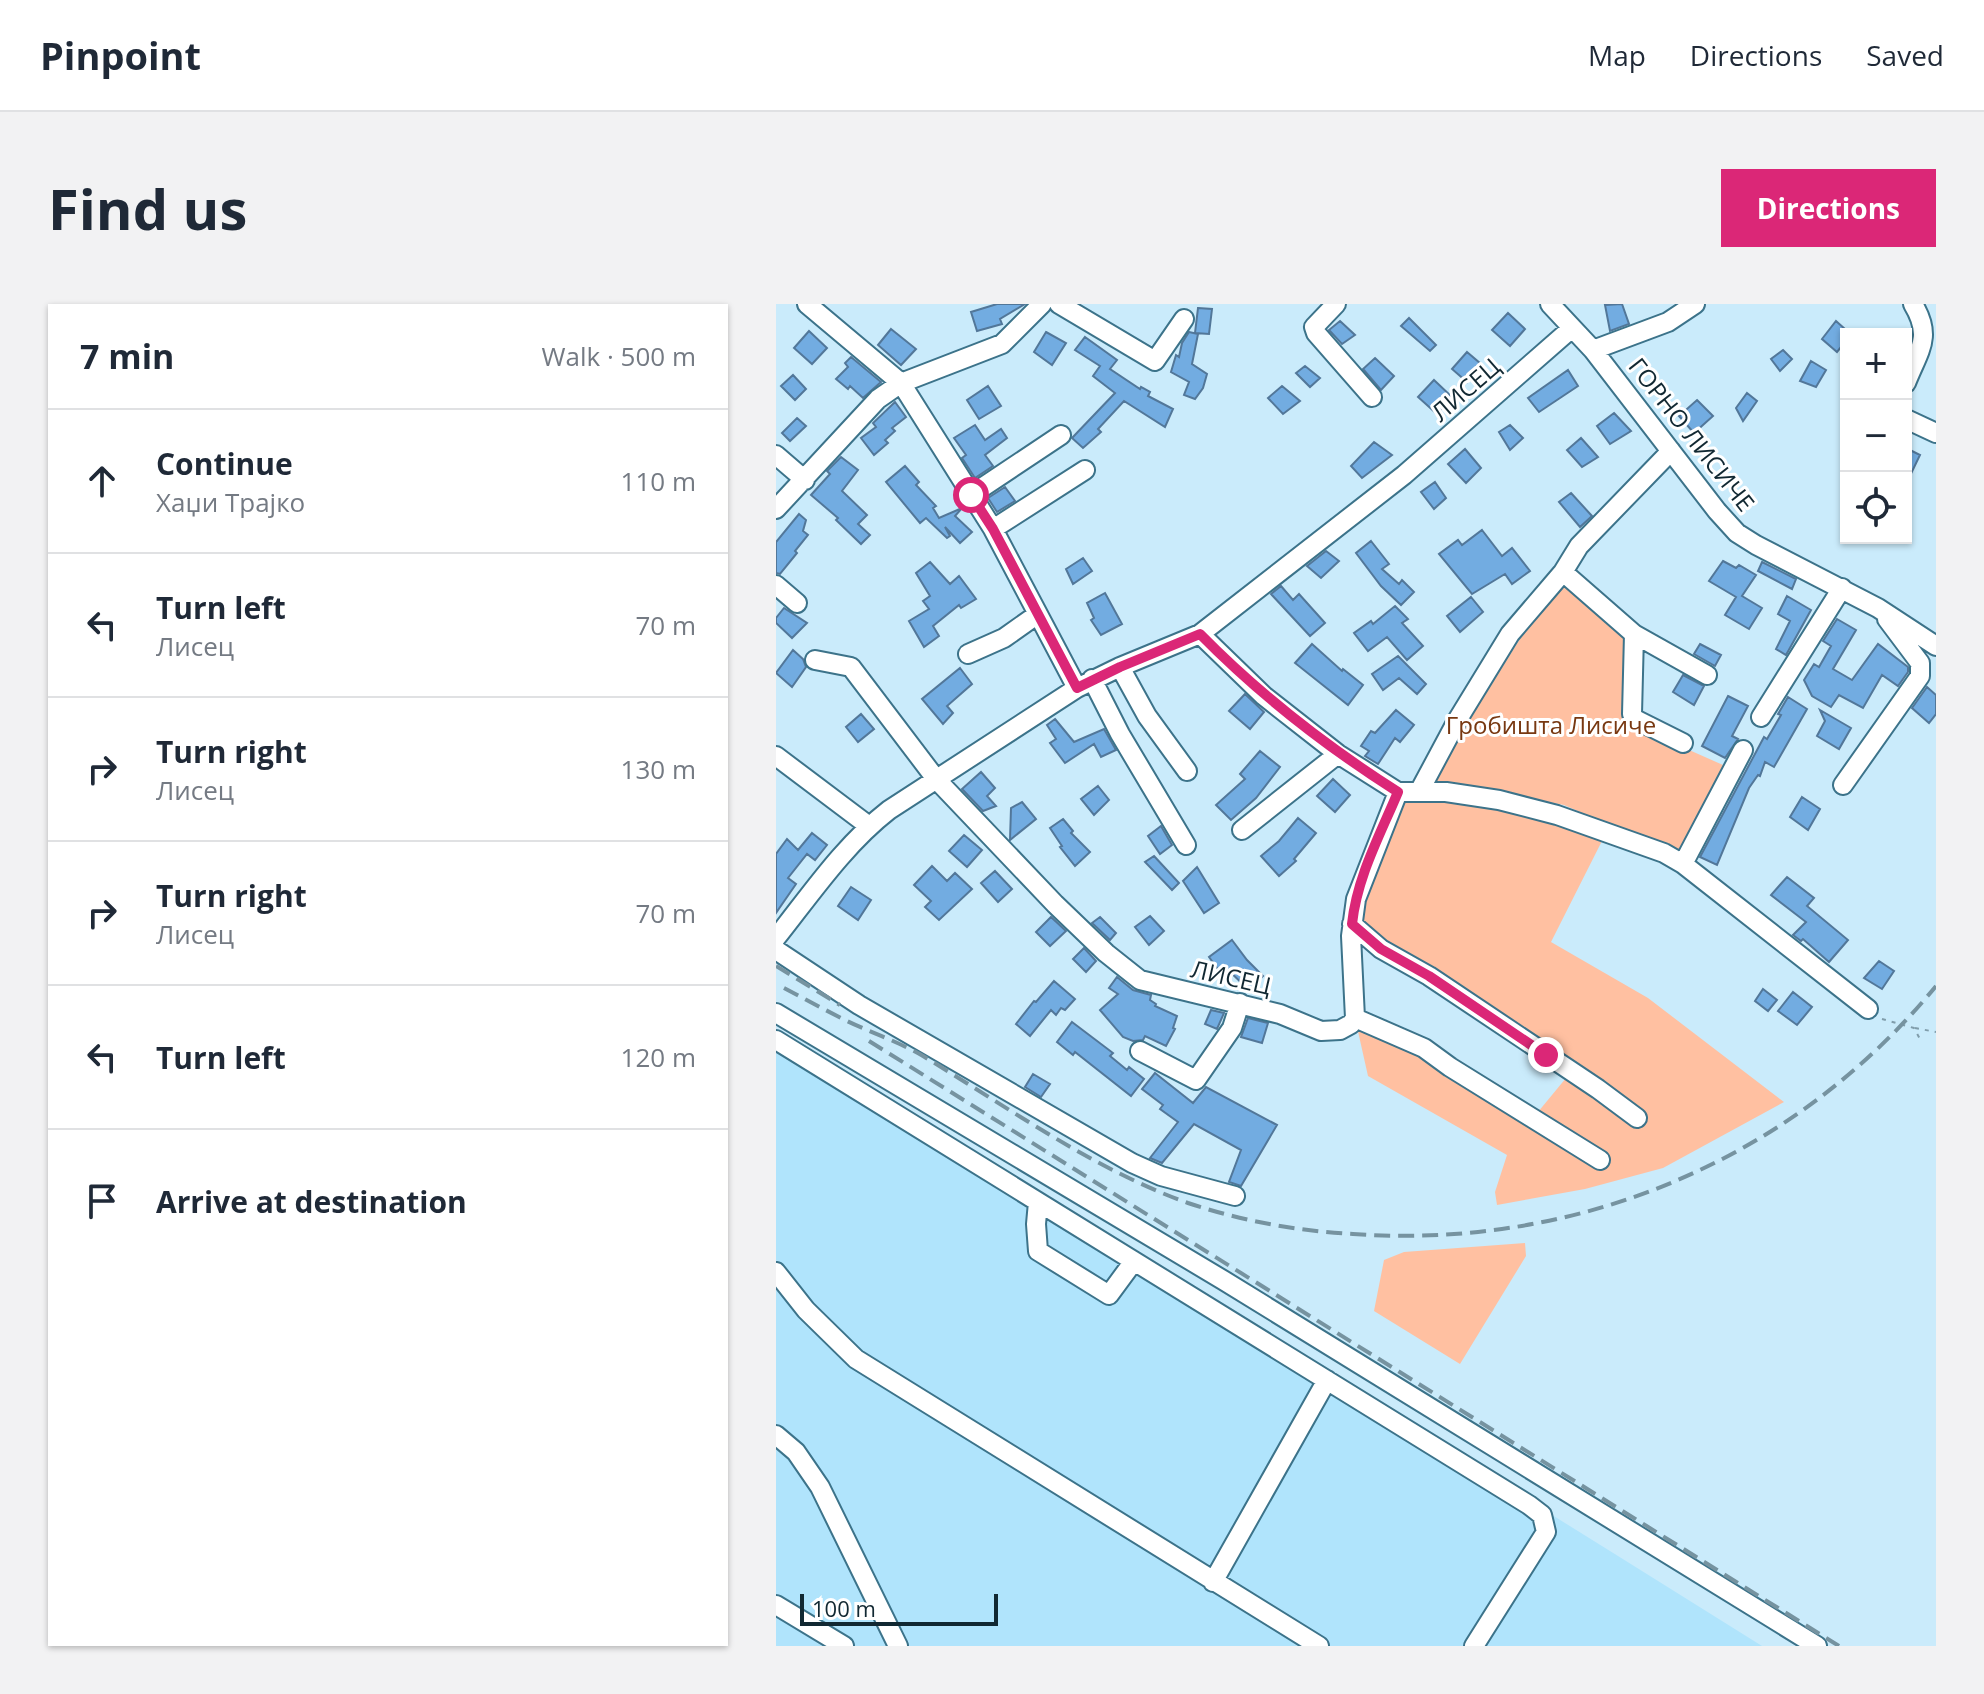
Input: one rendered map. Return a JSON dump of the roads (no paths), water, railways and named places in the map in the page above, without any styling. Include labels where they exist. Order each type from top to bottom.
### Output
[{"type":"street","points":[[807,304],[901,383],[993,529],[1038,614],[1120,734],[1186,845]]},
{"type":"street","points":[[776,509],[867,408],[901,383],[1002,344],[1042,304]]},
{"type":"street","points":[[1059,304],[1155,361],[1184,319]]},
{"type":"street","points":[[1336,304],[1316,322],[1316,333],[1372,397]]},
{"type":"street","name":"ГОРНО ЛИСИЧЕ","points":[[1550,304],[1593,350],[1737,533],[1878,608],[1936,646]]},
{"type":"street","points":[[1593,350],[1668,322],[1695,304]]},
{"type":"street","points":[[1912,368],[1925,328],[1913,304]]},
{"type":"street","name":"ЛИСЕЦ","points":[[776,938],[869,826],[1084,683],[1200,634],[1404,475],[1572,328]]},
{"type":"street","points":[[1912,422],[1936,433]]},
{"type":"street","points":[[971,495],[1061,435]]},
{"type":"street","points":[[1420,790],[1458,719],[1510,634],[1563,572],[1579,546],[1671,451]]},
{"type":"street","points":[[776,455],[805,480]]},
{"type":"street","points":[[993,529],[1085,470]]},
{"type":"street","points":[[1563,572],[1634,634],[1707,675]]},
{"type":"street","points":[[776,585],[797,603]]},
{"type":"street","points":[[1761,717],[1842,588]]},
{"type":"street","points":[[1843,785],[1922,669],[1878,608]]},
{"type":"street","points":[[968,654],[1004,638],[1038,614]]},
{"type":"street","points":[[1200,634],[1264,696],[1338,754],[1398,792],[1420,790],[1499,800],[1557,815],[1664,853],[1683,864],[1868,1009]]},
{"type":"street","points":[[1634,634],[1632,714],[1635,719],[1683,743]]},
{"type":"street","name":"ЛИСЕЦ","points":[[815,660],[851,667],[936,779],[1055,904],[1106,953],[1140,980],[1280,1014],[1321,1031],[1340,1030],[1355,1018]]},
{"type":"street","points":[[1120,667],[1147,716],[1187,771]]},
{"type":"street","points":[[1683,864],[1743,750]]},
{"type":"street","points":[[1242,830],[1338,754]]},
{"type":"street","points":[[776,756],[869,826]]},
{"type":"street","points":[[1398,792],[1364,871],[1356,899],[1351,967],[1355,1018],[1424,1048],[1600,1160]]},
{"type":"street","points":[[1352,924],[1381,949],[1429,976],[1637,1118]]},
{"type":"street","points":[[776,950],[859,1005],[1132,1163],[1161,1176],[1235,1196]]},
{"type":"street","points":[[1140,1051],[1196,1080],[1232,1028],[1240,1003]]},
{"type":"street","points":[[776,1013],[1223,1280],[1817,1646]]},
{"type":"street","points":[[778,1044],[1542,1515],[1546,1532],[1474,1646]]},
{"type":"street","points":[[1038,1202],[1038,1251],[1050,1259],[1109,1295],[1134,1261]]},
{"type":"street","points":[[776,1272],[806,1310],[856,1359],[1319,1646]]},
{"type":"street","points":[[1213,1582],[1327,1380]]},
{"type":"street","points":[[776,1435],[796,1452],[820,1487],[898,1646]]},
{"type":"street","points":[[776,1605],[844,1646]]},
{"type":"railway","points":[[776,966],[840,1005]]},
{"type":"railway","points":[[784,988],[847,1021],[905,1046],[1085,1155],[1188,1203],[1249,1220],[1311,1230],[1436,1235],[1518,1226],[1598,1208],[1675,1181],[1748,1145],[1816,1100],[1879,1047],[1936,986]]},
{"type":"railway","points":[[869,1041],[1839,1646]]},
{"type":"park label","name":"Гробишта Лисиче","points":[[1551,726]]}]
